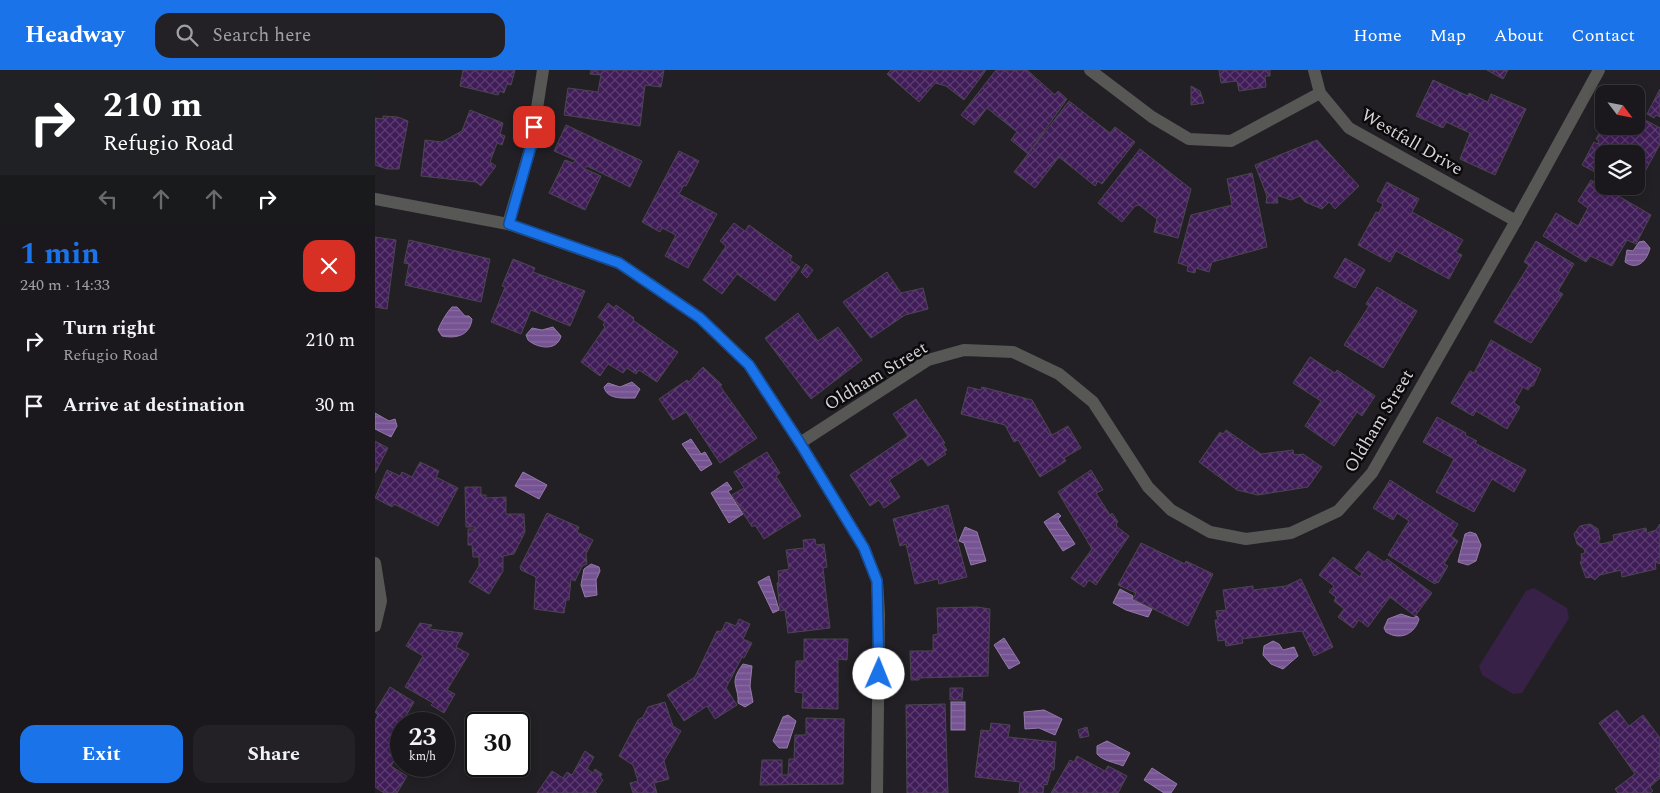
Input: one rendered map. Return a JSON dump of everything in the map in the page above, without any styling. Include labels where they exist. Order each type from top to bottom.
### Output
[{"type":"street","points":[[509,224],[531,146],[543,70]]},
{"type":"street","points":[[1090,70],[1152,117],[1189,139],[1231,141],[1320,93]]},
{"type":"street","name":"Westfall Drive","points":[[1314,70],[1320,93],[1349,128],[1516,221]]},
{"type":"street","name":"Oldham Street","points":[[800,443],[928,360],[964,350],[1013,352],[1059,374],[1093,402],[1148,487],[1171,510],[1210,532],[1246,539],[1287,535],[1338,511],[1372,473],[1516,221],[1599,70]]},
{"type":"street","points":[[375,199],[509,224],[619,263],[700,318],[749,365],[800,443],[864,548],[877,581],[879,614],[877,793]]},
{"type":"street","points":[[375,563],[381,601],[375,626]]},
{"type":"shaded area","points":[[1644,241],[1650,248],[1644,261],[1637,265],[1629,265],[1625,262],[1627,250],[1633,251],[1639,242]]},
{"type":"shaded area","points":[[452,307],[457,307],[465,316],[469,316],[472,319],[471,324],[469,329],[462,335],[453,337],[442,336],[438,330]]},
{"type":"shaded area","points":[[553,327],[561,336],[555,344],[546,347],[536,345],[528,340],[526,335],[532,328],[542,330]]},
{"type":"shaded area","points":[[632,382],[640,389],[635,398],[612,396],[604,387],[608,383],[620,387]]},
{"type":"shaded area","points":[[375,413],[389,421],[395,419],[397,426],[391,437],[375,429]]},
{"type":"shaded area","points":[[691,439],[701,454],[705,452],[712,464],[701,471],[682,444]]},
{"type":"shaded area","points":[[523,472],[547,485],[539,499],[515,486]]},
{"type":"shaded area","points":[[727,482],[732,489],[728,491],[743,514],[729,523],[711,493]]},
{"type":"shaded area","points":[[1058,513],[1061,516],[1058,519],[1075,544],[1063,551],[1044,522]]},
{"type":"shaded area","points":[[965,527],[977,532],[986,561],[971,565],[964,543],[959,541]]},
{"type":"shaded area","points":[[1470,532],[1476,534],[1481,545],[1476,561],[1468,565],[1458,562],[1465,534]]},
{"type":"shaded area","points":[[591,564],[599,567],[600,571],[596,580],[597,595],[585,597],[581,585],[584,569]]},
{"type":"shaded area","points":[[769,576],[779,610],[773,613],[758,582]]},
{"type":"shaded area","points":[[1534,588],[1567,608],[1569,618],[1522,693],[1513,694],[1482,675],[1479,666],[1526,591]]},
{"type":"shaded area","points":[[1120,589],[1133,596],[1132,599],[1152,609],[1148,617],[1126,610],[1113,603]]},
{"type":"shaded area","points":[[1401,614],[1413,618],[1417,616],[1419,619],[1414,629],[1402,636],[1391,635],[1386,632],[1384,628],[1388,619]]},
{"type":"shaded area","points":[[1004,638],[1020,663],[1009,669],[994,645]]},
{"type":"shaded area","points":[[1273,641],[1279,644],[1283,650],[1294,647],[1298,656],[1283,669],[1271,664],[1263,655],[1264,646]]},
{"type":"shaded area","points":[[743,664],[752,666],[750,686],[753,702],[745,707],[738,703],[735,684],[736,676]]},
{"type":"shaded area","points":[[951,702],[965,702],[965,730],[951,730]]},
{"type":"shaded area","points":[[1044,710],[1062,719],[1055,735],[1039,728],[1025,729],[1024,712]]},
{"type":"shaded area","points":[[788,715],[796,721],[787,748],[779,748],[773,741],[783,717]]},
{"type":"shaded area","points":[[1107,741],[1130,753],[1123,766],[1105,760],[1097,754],[1097,746]]},
{"type":"shaded area","points":[[1152,768],[1177,784],[1171,793],[1164,793],[1144,780]]},
{"type":"building","points":[[463,70],[515,70],[511,85],[507,84],[504,93],[500,91],[498,95],[460,86]]},
{"type":"building","points":[[591,70],[664,70],[661,87],[645,85],[640,126],[564,115],[568,88],[598,92],[601,75],[590,74]]},
{"type":"building","points":[[891,70],[986,70],[964,100],[946,86],[935,83],[919,102],[887,74]]},
{"type":"building","points":[[996,70],[1027,70],[1055,95],[1058,91],[1067,99],[1028,154],[1011,140],[1017,132],[987,108],[974,125],[961,115]]},
{"type":"building","points":[[1219,70],[1270,70],[1270,76],[1265,76],[1266,87],[1239,91],[1237,81],[1221,83]]},
{"type":"building","points":[[1487,70],[1508,70],[1503,79]]},
{"type":"building","points":[[1433,80],[1468,96],[1469,93],[1488,102],[1491,94],[1526,109],[1495,175],[1460,159],[1470,133],[1446,122],[1443,128],[1416,116]]},
{"type":"building","points":[[1191,86],[1200,91],[1204,103],[1191,105]]},
{"type":"building","points":[[1660,89],[1660,117],[1656,115],[1654,118],[1647,114]]},
{"type":"building","points":[[1069,101],[1110,133],[1115,127],[1135,142],[1102,184],[1098,181],[1095,186],[1059,157],[1035,188],[1014,172]]},
{"type":"building","points":[[470,110],[503,123],[500,134],[505,136],[502,145],[497,143],[490,162],[496,166],[481,186],[476,182],[421,176],[425,140],[442,142],[462,131]]},
{"type":"building","points":[[383,116],[398,117],[408,121],[399,169],[387,169],[375,165],[375,118],[383,119]]},
{"type":"building","points":[[1645,120],[1660,128],[1660,144],[1645,172],[1645,145],[1595,145],[1595,172],[1582,165],[1594,142],[1597,144],[1599,141],[1596,139],[1598,135],[1645,135]]},
{"type":"building","points":[[566,125],[642,161],[630,187],[587,166],[585,169],[601,176],[585,210],[549,193],[565,160],[573,163],[575,160],[554,151]]},
{"type":"building","points":[[1317,140],[1359,186],[1335,209],[1329,202],[1322,209],[1305,202],[1300,196],[1291,200],[1279,196],[1277,197],[1278,203],[1266,203],[1267,196],[1255,165]]},
{"type":"building","points":[[1140,149],[1191,189],[1178,238],[1154,232],[1157,219],[1139,205],[1135,206],[1122,222],[1098,203]]},
{"type":"building","points":[[679,151],[699,161],[686,186],[684,185],[679,194],[717,214],[688,268],[665,256],[676,235],[662,228],[660,232],[642,222]]},
{"type":"building","points":[[1252,173],[1267,247],[1212,262],[1209,272],[1196,268],[1195,273],[1187,271],[1188,266],[1178,263],[1191,215],[1232,205],[1227,179]]},
{"type":"building","points":[[1591,180],[1595,182],[1595,195],[1617,195],[1651,215],[1636,244],[1627,240],[1612,266],[1590,256],[1586,262],[1543,236],[1556,213],[1578,226],[1588,208],[1578,201]]},
{"type":"building","points":[[1387,182],[1419,199],[1412,212],[1463,240],[1456,252],[1462,255],[1449,279],[1396,251],[1390,262],[1358,245],[1376,212],[1379,213],[1383,204],[1377,201]]},
{"type":"building","points":[[734,223],[745,231],[749,225],[792,256],[790,260],[800,267],[775,301],[737,274],[722,294],[703,280],[726,246],[720,241]]},
{"type":"building","points":[[375,237],[396,240],[387,309],[375,307]]},
{"type":"building","points":[[409,240],[490,259],[481,302],[405,285],[409,264],[404,263]]},
{"type":"building","points":[[1536,241],[1574,264],[1558,291],[1563,294],[1531,343],[1494,322],[1529,265],[1524,262]]},
{"type":"building","points":[[1345,258],[1365,270],[1355,288],[1334,277]]},
{"type":"building","points":[[513,259],[535,268],[533,272],[585,291],[570,326],[531,310],[521,334],[491,322],[505,287],[502,286]]},
{"type":"building","points":[[806,264],[813,270],[807,278],[801,272]]},
{"type":"building","points":[[887,272],[901,293],[923,288],[928,309],[905,315],[871,338],[843,302]]},
{"type":"building","points":[[1377,287],[1417,311],[1383,368],[1344,345],[1369,306],[1366,304]]},
{"type":"building","points":[[608,303],[614,308],[616,305],[634,318],[633,320],[678,352],[657,382],[639,370],[636,374],[627,368],[623,373],[608,364],[600,376],[581,362],[605,327],[603,325],[605,322],[598,317]]},
{"type":"building","points":[[798,313],[818,341],[838,327],[862,360],[811,399],[765,338]]},
{"type":"building","points":[[1491,340],[1541,369],[1533,386],[1528,390],[1523,387],[1514,403],[1520,407],[1507,429],[1476,411],[1473,416],[1451,403],[1470,371],[1474,373]]},
{"type":"building","points":[[1310,357],[1335,373],[1337,370],[1375,396],[1362,416],[1357,412],[1334,446],[1305,426],[1321,401],[1293,383]]},
{"type":"building","points":[[703,367],[722,385],[720,386],[757,438],[720,463],[686,412],[673,420],[659,399],[687,380],[689,382]]},
{"type":"building","points":[[968,387],[981,390],[982,387],[1032,400],[1052,435],[1068,426],[1081,448],[1064,458],[1066,461],[1040,477],[1018,440],[1014,442],[1005,425],[961,414]]},
{"type":"building","points":[[916,399],[945,443],[943,444],[947,450],[944,452],[946,454],[928,466],[922,458],[889,480],[900,497],[884,508],[879,500],[870,506],[850,475],[908,436],[893,414]]},
{"type":"building","points":[[1437,417],[1466,433],[1465,435],[1477,441],[1475,443],[1526,470],[1514,492],[1492,479],[1474,512],[1436,492],[1454,459],[1423,442]]},
{"type":"building","points":[[1226,430],[1261,454],[1293,450],[1294,455],[1303,454],[1322,467],[1308,487],[1258,495],[1237,490],[1199,462],[1220,432],[1223,434]]},
{"type":"building","points":[[375,441],[388,448],[375,473]]},
{"type":"building","points":[[767,452],[780,473],[776,476],[801,516],[764,539],[755,525],[752,527],[732,495],[744,488],[734,472]]},
{"type":"building","points":[[420,462],[439,471],[436,477],[458,488],[438,526],[394,504],[392,507],[375,498],[387,470],[400,476],[402,472],[412,477]]},
{"type":"building","points":[[1091,470],[1103,490],[1096,493],[1110,515],[1112,513],[1118,522],[1116,524],[1117,527],[1129,536],[1096,585],[1089,580],[1084,587],[1071,578],[1092,549],[1058,492]]},
{"type":"building","points":[[1390,480],[1458,524],[1451,536],[1458,541],[1444,564],[1448,566],[1438,583],[1436,582],[1435,584],[1388,555],[1409,521],[1397,513],[1393,520],[1373,508]]},
{"type":"building","points":[[465,487],[481,487],[481,495],[486,495],[486,498],[506,497],[506,514],[524,514],[525,532],[514,554],[503,556],[503,571],[489,594],[469,582],[479,566],[479,557],[473,557],[472,545],[468,545],[468,529],[475,529],[475,527],[466,527]]},
{"type":"building","points":[[948,505],[967,577],[939,584],[938,579],[915,584],[906,544],[900,546],[893,519]]},
{"type":"building","points":[[547,513],[579,527],[577,532],[593,540],[586,554],[587,564],[582,566],[575,581],[571,579],[569,600],[566,600],[564,613],[534,609],[536,577],[521,570],[520,567]]},
{"type":"building","points":[[1590,524],[1598,529],[1600,539],[1598,542],[1601,544],[1614,541],[1613,535],[1646,528],[1647,533],[1656,530],[1660,524],[1660,564],[1655,562],[1656,569],[1622,577],[1621,570],[1600,575],[1595,580],[1591,577],[1586,578],[1580,562],[1582,561],[1581,554],[1585,553],[1584,549],[1577,544],[1574,534],[1580,526]]},
{"type":"building","points":[[815,539],[816,545],[824,544],[827,567],[823,568],[830,628],[788,633],[785,610],[780,611],[777,583],[779,582],[778,571],[789,569],[786,550],[804,548],[803,540]]},
{"type":"building","points":[[1141,543],[1185,564],[1186,561],[1213,574],[1188,626],[1133,599],[1136,593],[1118,585]]},
{"type":"building","points":[[1368,551],[1384,562],[1387,559],[1432,593],[1415,616],[1390,597],[1368,627],[1359,620],[1353,628],[1338,617],[1344,609],[1334,601],[1336,597],[1329,592],[1334,586],[1319,575],[1333,557],[1360,577],[1362,573],[1355,568]]},
{"type":"building","points":[[1301,579],[1333,647],[1314,656],[1302,631],[1242,639],[1243,643],[1226,646],[1225,640],[1218,641],[1215,620],[1218,620],[1216,611],[1226,610],[1223,590],[1253,586],[1253,590],[1286,586]]},
{"type":"building","points":[[977,607],[990,609],[988,676],[919,678],[919,680],[911,680],[910,651],[933,651],[933,635],[938,634],[937,608]]},
{"type":"building","points":[[739,619],[750,624],[743,639],[752,643],[744,658],[742,657],[726,688],[737,705],[715,719],[707,706],[684,721],[667,695],[695,677],[717,631],[721,632],[726,622],[736,626]]},
{"type":"building","points":[[420,623],[432,625],[429,629],[463,633],[456,647],[469,654],[447,690],[455,694],[445,712],[405,687],[423,656],[406,646]]},
{"type":"building","points":[[804,639],[848,639],[847,660],[838,659],[838,709],[802,708],[803,693],[795,692],[796,661],[804,661]]},
{"type":"building","points":[[390,687],[414,702],[408,712],[390,712],[390,777],[406,777],[397,793],[384,793],[375,787],[375,720],[378,715],[375,712]]},
{"type":"building","points":[[950,688],[963,688],[962,700],[950,700]]},
{"type":"building","points":[[665,702],[673,726],[681,731],[664,761],[669,779],[654,783],[657,793],[633,793],[630,783],[638,781],[633,765],[619,756],[638,720],[643,717],[648,707]]},
{"type":"building","points":[[945,704],[948,793],[907,793],[906,705]]},
{"type":"building","points":[[1617,710],[1629,726],[1643,715],[1660,738],[1660,778],[1650,787],[1653,791],[1650,793],[1618,793],[1615,789],[1635,774],[1599,723]]},
{"type":"building","points":[[806,718],[844,719],[843,784],[760,785],[762,760],[782,760],[782,775],[788,775],[789,759],[794,759],[795,735],[806,735]]},
{"type":"building","points":[[991,723],[1010,725],[1008,737],[1056,742],[1054,770],[1051,770],[1047,785],[1044,784],[1043,793],[1019,793],[1020,782],[975,777],[981,730],[990,731]]},
{"type":"building","points":[[1087,727],[1089,736],[1080,738],[1078,730]]},
{"type":"building","points":[[585,751],[594,757],[587,769],[593,773],[595,769],[602,774],[600,777],[603,780],[595,792],[597,793],[537,793],[552,771],[563,778],[567,772],[572,775]]},
{"type":"building","points":[[1077,756],[1105,771],[1108,766],[1127,776],[1118,793],[1051,793],[1070,760],[1074,762]]},
{"type":"route","points":[[534,127],[531,146],[509,224],[619,263],[700,318],[749,365],[800,443],[864,548],[877,581],[879,674]]}]
